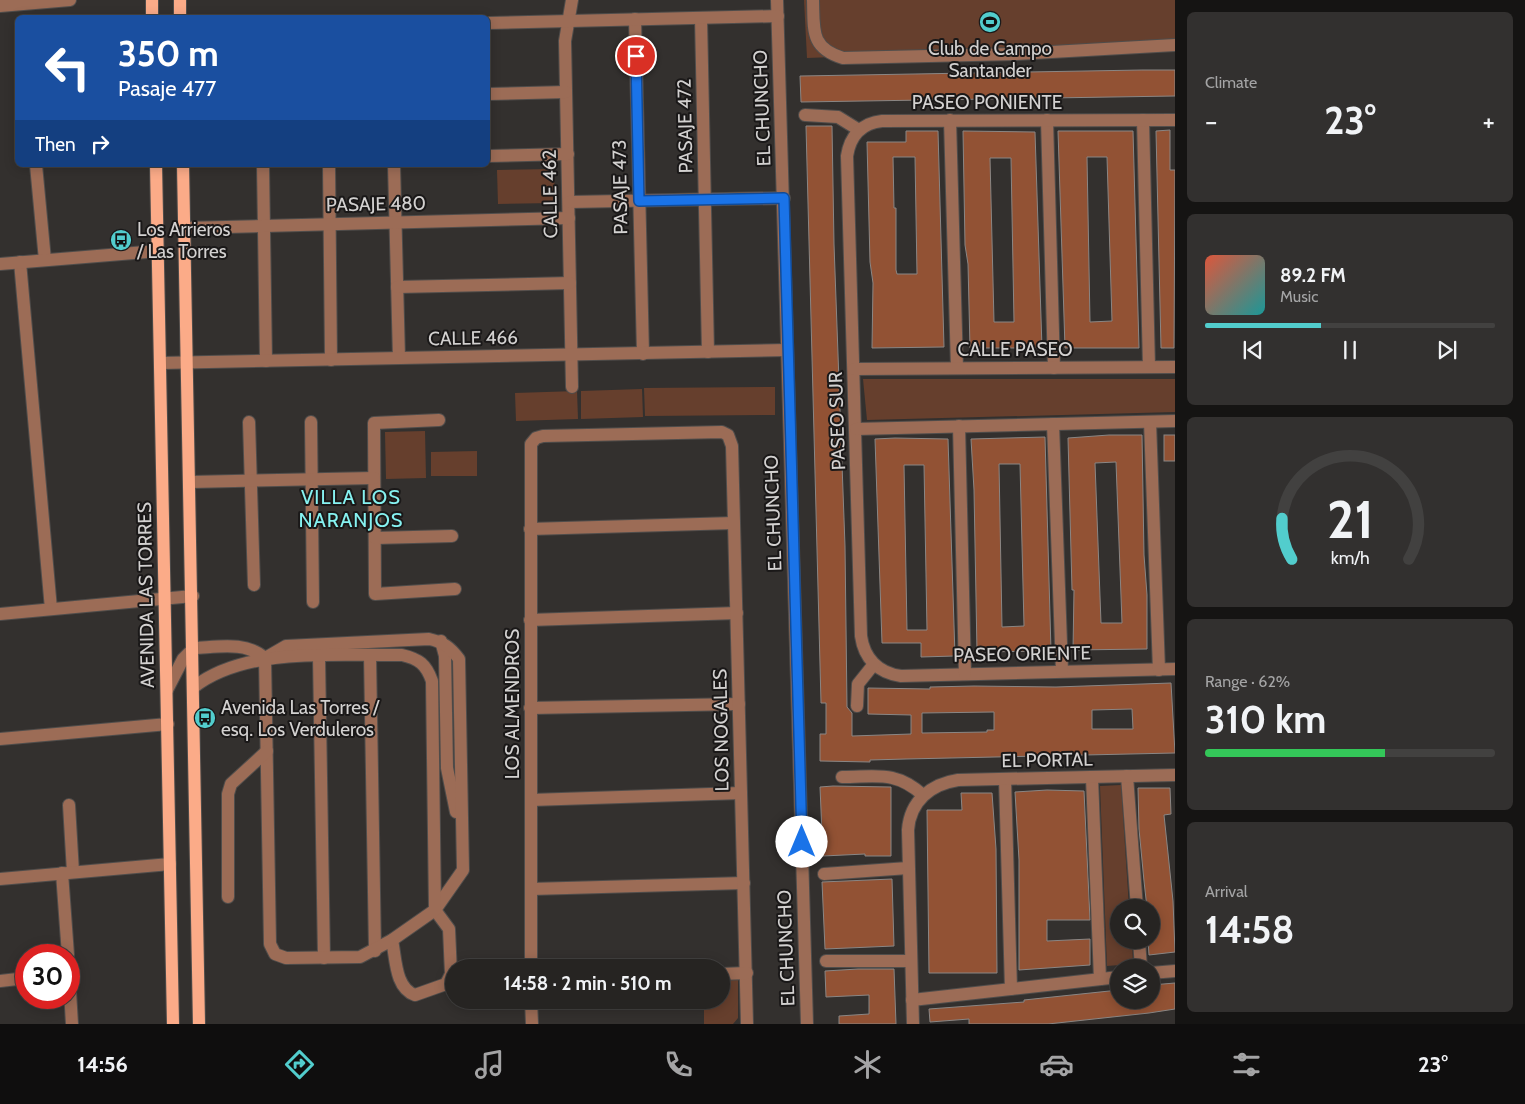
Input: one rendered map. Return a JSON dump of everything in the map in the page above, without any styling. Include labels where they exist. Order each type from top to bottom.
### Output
[{"type":"main road","points":[[152,0],[152,15]]},
{"type":"main road","points":[[180,0],[180,15]]},
{"type":"main road","name":"AVENIDA LAS TORRES","points":[[156,167],[173,1024]]},
{"type":"main road","points":[[184,167],[200,1024]]},
{"type":"street","points":[[0,6],[21,11],[70,0]]},
{"type":"street","name":"CALLE 462","points":[[572,0],[566,41],[572,387]]},
{"type":"street","name":"EL CHUNCHO","points":[[777,0],[807,1024]]},
{"type":"street","points":[[813,0],[814,36],[823,50],[843,58],[1016,54],[1175,45]]},
{"type":"street","points":[[490,23],[778,16]]},
{"type":"street","name":"PASAJE 472","points":[[701,18],[708,352]]},
{"type":"street","name":"PASAJE 473","points":[[635,19],[642,354]]},
{"type":"street","points":[[490,94],[566,92]]},
{"type":"street","points":[[805,115],[838,117],[859,130]]},
{"type":"street","points":[[950,120],[957,368]]},
{"type":"street","points":[[1047,120],[1054,368]]},
{"type":"street","points":[[1143,120],[1148,367]]},
{"type":"street","name":"PASEO PONIENTE","points":[[859,130],[870,123],[882,121],[1175,120]]},
{"type":"street","name":"PASEO SUR","points":[[859,130],[851,142],[847,156],[861,636],[865,651],[874,664]]},
{"type":"street","points":[[490,156],[568,154]]},
{"type":"street","points":[[36,167],[45,260]]},
{"type":"street","points":[[263,167],[266,361]]},
{"type":"street","points":[[329,167],[332,360]]},
{"type":"street","points":[[394,167],[399,358]]},
{"type":"street","points":[[569,202],[784,198]]},
{"type":"street","name":"PASAJE 480","points":[[185,228],[569,218]]},
{"type":"street","points":[[0,264],[158,251]]},
{"type":"street","points":[[20,262],[51,609]]},
{"type":"street","points":[[397,287],[570,283]]},
{"type":"street","name":"CALLE 466","points":[[160,363],[787,350]]},
{"type":"street","name":"CALLE PASEO","points":[[854,369],[1175,367]]},
{"type":"street","points":[[439,420],[374,423],[375,594],[455,589]]},
{"type":"street","points":[[856,429],[1175,421]]},
{"type":"street","points":[[249,422],[254,585]]},
{"type":"street","points":[[311,422],[313,602]]},
{"type":"street","points":[[1150,422],[1159,670]]},
{"type":"street","points":[[1053,424],[1062,672]]},
{"type":"street","points":[[959,426],[965,674]]},
{"type":"street","name":"LOS NOGALES","points":[[533,441],[539,437],[718,432],[728,436],[732,446],[747,1024]]},
{"type":"street","name":"LOS ALMENDROS","points":[[531,959],[530,451],[533,441]]},
{"type":"street","points":[[190,482],[374,478]]},
{"type":"street","points":[[530,529],[734,523]]},
{"type":"street","points":[[375,538],[452,536]]},
{"type":"street","points":[[0,614],[193,596]]},
{"type":"street","points":[[530,620],[736,614]]},
{"type":"street","points":[[194,687],[216,672],[265,658],[286,646],[429,639],[442,641],[459,659],[462,870],[435,910],[376,951],[360,957],[286,958],[275,954],[270,944],[265,658]]},
{"type":"street","points":[[442,641],[445,656],[447,768],[462,843]]},
{"type":"street","points":[[167,690],[183,659],[194,648],[246,646],[256,650],[265,658],[402,654],[417,658],[427,667],[432,681],[435,910],[449,929],[450,974],[446,984],[415,995],[406,992],[401,983],[392,940]]},
{"type":"street","points":[[370,656],[376,951]]},
{"type":"street","points":[[319,657],[324,958]]},
{"type":"street","points":[[857,706],[858,684],[874,664]]},
{"type":"street","name":"PASEO ORIENTE","points":[[874,664],[886,672],[900,676],[1175,669]]},
{"type":"street","points":[[530,708],[739,704]]},
{"type":"street","points":[[0,738],[168,724]]},
{"type":"street","points":[[228,897],[228,794],[231,784],[267,751]]},
{"type":"street","points":[[434,810],[447,768]]},
{"type":"street","name":"EL PORTAL","points":[[923,795],[948,782],[1175,775]]},
{"type":"street","points":[[1128,776],[1136,899]]},
{"type":"street","points":[[842,777],[897,778],[908,783],[923,795],[909,817],[908,868],[913,1024]]},
{"type":"street","points":[[1092,778],[1100,979]]},
{"type":"street","points":[[1005,779],[1011,989]]},
{"type":"street","points":[[531,800],[741,794]]},
{"type":"street","points":[[68,804],[68,944]]},
{"type":"street","points":[[0,879],[170,864]]},
{"type":"street","points":[[824,874],[908,868]]},
{"type":"street","points":[[531,890],[744,883]]},
{"type":"street","points":[[826,962],[911,961]]},
{"type":"street","points":[[1160,972],[1175,971]]},
{"type":"street","points":[[730,974],[747,973]]},
{"type":"street","points":[[912,1000],[1110,978]]},
{"type":"street","points":[[0,981],[15,979]]},
{"type":"street","points":[[71,1009],[72,1024]]},
{"type":"street","points":[[532,1009],[532,1024]]},
{"type":"shaded area","name":"Club de Campo Santander","points":[[804,0],[1175,0],[1175,44],[807,58]]},
{"type":"shaded area","points":[[554,169],[555,203],[498,204],[497,170]]},
{"type":"shaded area","points":[[863,379],[1175,379],[1175,412],[867,420]]},
{"type":"shaded area","points":[[775,387],[775,415],[645,416],[644,388]]},
{"type":"shaded area","points":[[642,389],[643,417],[581,419],[581,391]]},
{"type":"shaded area","points":[[577,391],[578,419],[516,421],[515,393]]},
{"type":"shaded area","points":[[425,431],[426,478],[386,479],[385,432]]},
{"type":"shaded area","points":[[477,451],[477,476],[431,476],[431,452]]},
{"type":"shaded area","points":[[1121,785],[1128,899],[1110,899],[1110,949],[1132,949],[1133,959],[1110,959],[1110,966],[1107,966],[1100,786]]},
{"type":"shaded area","points":[[730,979],[738,979],[738,1018],[733,1024],[704,1024],[704,1009],[730,1009]]},
{"type":"building","points":[[1175,70],[1175,96],[801,102],[800,76]]},
{"type":"building","points":[[806,126],[832,126],[834,244],[845,546],[847,707],[852,713],[852,736],[911,734],[911,715],[868,714],[868,688],[1056,687],[1171,683],[1175,753],[870,760],[870,762],[820,761],[820,734],[826,734],[826,703],[821,703]],"holes":[[[1132,709],[1133,729],[1092,729],[1092,710]],[[994,712],[994,730],[987,730],[987,732],[922,733],[922,713]]]},
{"type":"building","points":[[1170,130],[1170,170],[1175,170],[1174,348],[1161,348],[1156,131]]},
{"type":"building","points":[[906,131],[938,131],[944,347],[872,348],[873,283],[870,262],[867,142],[906,142]],"holes":[[[893,157],[915,157],[917,274],[897,274]]]},
{"type":"building","points":[[963,131],[1035,132],[1042,348],[970,348],[968,264],[965,245]],"holes":[[[990,158],[1011,158],[1014,322],[994,322]]]},
{"type":"building","points":[[1058,131],[1133,131],[1139,348],[1065,348]],"holes":[[[1087,157],[1107,157],[1112,321],[1090,322]]]},
{"type":"building","points":[[1142,435],[1147,649],[1073,650],[1074,590],[1072,590],[1068,438]],"holes":[[[1116,462],[1122,623],[1101,623],[1095,463]]]},
{"type":"building","points":[[1164,435],[1175,435],[1175,461],[1164,461]]},
{"type":"building","points":[[1045,437],[1051,651],[977,652],[974,490],[971,439]],"holes":[[[999,464],[1020,464],[1024,626],[1002,627]]]},
{"type":"building","points":[[875,439],[948,439],[955,656],[921,657],[921,643],[882,643]],"holes":[[[904,465],[924,465],[927,630],[907,630]]]},
{"type":"building","points":[[820,787],[891,787],[891,856],[865,856],[865,854],[823,856]]},
{"type":"building","points":[[1138,788],[1170,788],[1171,814],[1164,815],[1173,901],[1175,952],[1149,955],[1149,949],[1160,949],[1160,899],[1146,899],[1139,829]]},
{"type":"building","points":[[1047,790],[1084,791],[1090,920],[1047,920],[1047,941],[1090,939],[1090,965],[1019,970],[1019,860],[1015,792]]},
{"type":"building","points":[[961,793],[992,793],[996,849],[997,973],[929,973],[927,810],[962,810]]},
{"type":"building","points":[[892,879],[894,946],[825,949],[822,882]]},
{"type":"building","points":[[894,969],[896,1024],[839,1024],[839,1016],[869,1014],[869,995],[826,997],[825,971]]},
{"type":"building","points":[[1175,983],[1175,1009],[1048,1024],[969,1024],[969,1019],[930,1022],[929,1009],[1024,1002],[1024,1000],[1110,991],[1110,1009],[1160,1009],[1160,984]]},
{"type":"place","name":"Club de Campo Santander","points":[[990,22]]},
{"type":"place","name":"Los Arrieros / Las Torres","points":[[121,240]]},
{"type":"place","name":"Avenida Las Torres / esq. Los Verduleros","points":[[205,718]]},
{"type":"district","name":"VILLA LOS NARANJOS","points":[[351,508]]},
{"type":"route","points":[[636,56],[639,201],[784,198],[792,548],[802,782],[802,842]]}]
